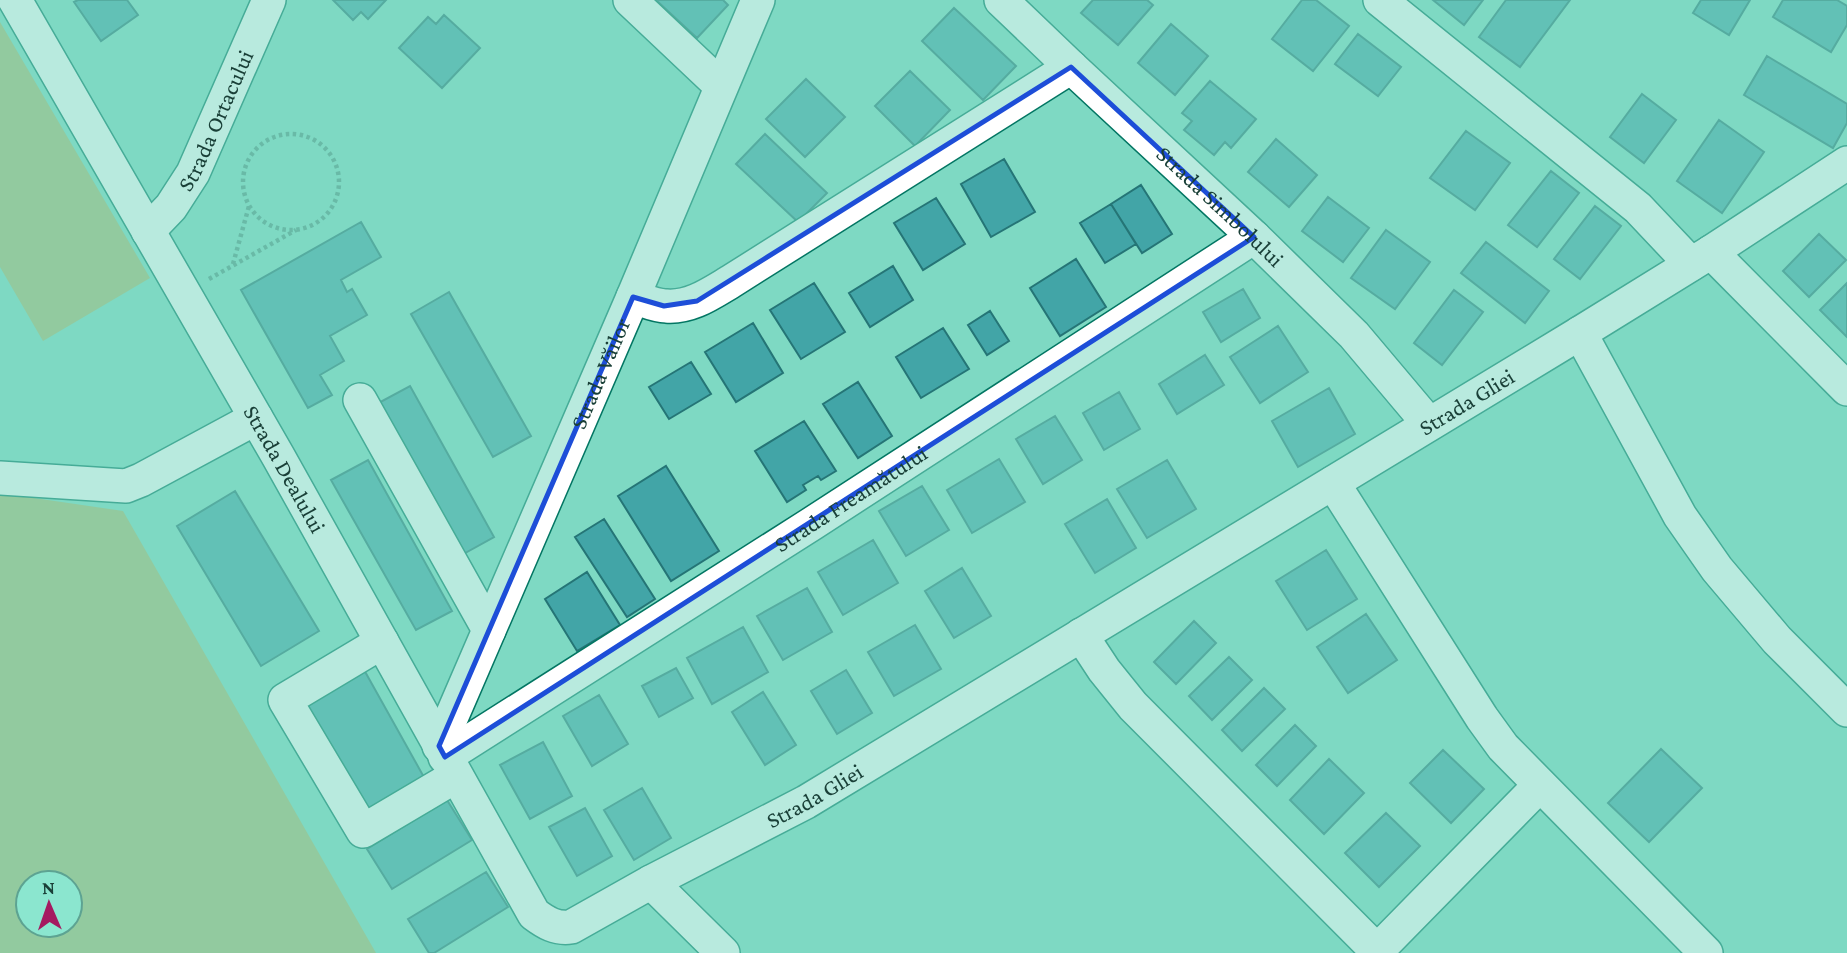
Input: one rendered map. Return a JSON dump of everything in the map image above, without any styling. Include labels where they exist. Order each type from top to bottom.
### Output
[{"type":"street","name":"Strada Dealului","points":[[15,0],[256,418],[534,914],[562,941]]},
{"type":"street","name":"Strada Ortacului","points":[[148,231],[171,207],[193,173],[269,0]]},
{"type":"street","points":[[630,0],[721,86]]},
{"type":"street","name":"Strada Văilor","points":[[446,760],[489,630],[758,0]]},
{"type":"street","name":"Strada Simbolului","points":[[1001,0],[1254,237],[1354,335],[1429,424]]},
{"type":"street","points":[[1380,0],[1701,258],[1847,389]]},
{"type":"street","points":[[633,296],[664,306],[697,301],[1071,67]]},
{"type":"street","name":"Strada Gliei","points":[[562,941],[572,927],[651,882],[806,802],[1082,635],[1580,333],[1847,163]]},
{"type":"street","name":"Strada Freamătului","points":[[382,642],[285,700],[363,831],[446,760],[1254,237]]},
{"type":"street","points":[[1580,333],[1680,516],[1717,569],[1777,640],[1847,710]]},
{"type":"street","points":[[360,400],[489,630]]},
{"type":"street","points":[[0,478],[126,486],[256,418]]},
{"type":"street","points":[[1332,483],[1503,747],[1706,953]]},
{"type":"street","points":[[1082,635],[1104,670],[1133,706],[1378,952],[1540,785]]},
{"type":"street","points":[[651,882],[723,953]]},
{"type":"path","points":[[305,135],[320,143],[331,155],[338,170],[339,186],[335,202],[326,215],[313,225],[283,229],[258,216],[249,205],[244,190],[244,173],[249,158],[259,145],[273,137],[305,135]]},
{"type":"path","points":[[249,205],[233,264],[297,229]]},
{"type":"highlighted area","points":[[1071,67],[1254,237],[445,757],[439,746],[633,297],[664,306],[697,301]]},
{"type":"green space","points":[[0,22],[150,278],[43,341],[0,267]]},
{"type":"green space","points":[[0,493],[123,511],[376,953],[0,953]]},
{"type":"building","points":[[127,0],[138,15],[101,41],[74,2]]},
{"type":"building","points":[[333,0],[386,0],[368,19],[361,12],[353,20]]},
{"type":"building","points":[[656,0],[723,0],[728,5],[697,38]]},
{"type":"building","points":[[1093,0],[1147,0],[1153,5],[1118,45],[1081,13]]},
{"type":"building","points":[[1302,0],[1316,0],[1349,26],[1313,71],[1272,39]]},
{"type":"building","points":[[1433,0],[1483,0],[1464,25]]},
{"type":"building","points":[[1506,0],[1570,0],[1520,67],[1479,37]]},
{"type":"building","points":[[1701,0],[1750,0],[1729,35],[1693,13]]},
{"type":"building","points":[[1783,0],[1837,0],[1847,6],[1847,25],[1831,52],[1773,17]]},
{"type":"building","points":[[954,8],[1016,66],[983,100],[922,41]]},
{"type":"building","points":[[444,15],[480,48],[442,88],[399,48],[428,17],[436,24]]},
{"type":"building","points":[[1171,24],[1208,56],[1175,95],[1138,63]]},
{"type":"building","points":[[1358,34],[1401,67],[1378,96],[1335,64]]},
{"type":"building","points":[[1767,56],[1847,104],[1847,123],[1833,148],[1744,95]]},
{"type":"building","points":[[910,71],[950,110],[915,146],[875,106]]},
{"type":"building","points":[[806,79],[845,117],[805,157],[766,119]]},
{"type":"building","points":[[1210,81],[1256,119],[1231,148],[1225,142],[1214,155],[1184,130],[1192,121],[1182,113]]},
{"type":"building","points":[[1642,94],[1676,120],[1644,163],[1610,137]]},
{"type":"building","points":[[1719,120],[1764,152],[1722,213],[1677,181]]},
{"type":"building","points":[[1466,131],[1510,163],[1475,210],[1430,178]]},
{"type":"building","points":[[765,134],[827,193],[798,222],[736,164]]},
{"type":"building","points":[[1276,139],[1317,175],[1289,207],[1248,172]]},
{"type":"building","points":[[1004,159],[1035,212],[991,237],[961,184]]},
{"type":"building","points":[[1551,171],[1579,193],[1537,247],[1508,225]]},
{"type":"building","points":[[1141,185],[1172,234],[1142,253],[1111,204]]},
{"type":"building","points":[[1328,197],[1369,228],[1343,262],[1302,231]]},
{"type":"building","points":[[936,198],[965,244],[923,270],[894,223]]},
{"type":"building","points":[[1111,204],[1136,244],[1105,263],[1080,223]]},
{"type":"building","points":[[1595,206],[1621,226],[1580,279],[1554,259]]},
{"type":"building","points":[[361,222],[381,257],[341,280],[347,292],[352,289],[367,315],[330,336],[344,361],[320,375],[332,395],[308,408],[241,290]]},
{"type":"building","points":[[1386,230],[1430,262],[1395,309],[1351,278]]},
{"type":"building","points":[[1819,234],[1846,260],[1809,297],[1783,271]]},
{"type":"building","points":[[1486,242],[1549,291],[1525,323],[1461,273]]},
{"type":"building","points":[[1076,259],[1106,307],[1060,336],[1030,288]]},
{"type":"building","points":[[893,266],[913,300],[870,327],[849,293]]},
{"type":"building","points":[[814,283],[845,332],[801,359],[770,310]]},
{"type":"building","points":[[1847,283],[1847,337],[1820,310]]},
{"type":"building","points":[[1243,289],[1260,318],[1221,342],[1203,312]]},
{"type":"building","points":[[1454,290],[1483,312],[1442,365],[1414,343]]},
{"type":"building","points":[[449,292],[531,436],[493,457],[411,314]]},
{"type":"building","points":[[990,311],[1009,341],[987,355],[968,325]]},
{"type":"building","points":[[753,323],[783,373],[736,402],[705,352]]},
{"type":"building","points":[[1278,326],[1308,372],[1260,403],[1230,357]]},
{"type":"building","points":[[943,328],[969,369],[921,398],[896,357]]},
{"type":"building","points":[[1205,355],[1224,385],[1177,414],[1159,384]]},
{"type":"building","points":[[691,362],[711,394],[669,419],[649,387]]},
{"type":"building","points":[[858,382],[892,436],[858,458],[823,404]]},
{"type":"building","points":[[410,386],[494,537],[458,557],[373,406]]},
{"type":"building","points":[[1329,388],[1355,434],[1298,467],[1272,421]]},
{"type":"building","points":[[1119,392],[1140,429],[1104,450],[1083,413]]},
{"type":"building","points":[[1055,416],[1082,460],[1043,484],[1016,439]]},
{"type":"building","points":[[804,421],[836,471],[821,480],[818,476],[803,485],[806,490],[787,502],[755,451]]},
{"type":"building","points":[[999,459],[1025,502],[972,533],[947,490]]},
{"type":"building","points":[[368,460],[452,611],[416,630],[331,480]]},
{"type":"building","points":[[1167,460],[1196,509],[1147,538],[1117,489]]},
{"type":"building","points":[[666,466],[719,551],[671,581],[618,496]]},
{"type":"building","points":[[922,486],[949,530],[906,556],[879,511]]},
{"type":"building","points":[[235,491],[319,631],[261,666],[177,526]]},
{"type":"building","points":[[1107,499],[1136,548],[1095,573],[1065,524]]},
{"type":"building","points":[[604,519],[655,599],[627,617],[575,537]]},
{"type":"building","points":[[873,540],[898,583],[843,615],[818,572]]},
{"type":"building","points":[[1326,550],[1357,599],[1307,630],[1276,581]]},
{"type":"building","points":[[962,568],[991,616],[954,638],[925,591]]},
{"type":"building","points":[[587,572],[620,625],[577,651],[545,599]]},
{"type":"building","points":[[807,588],[832,632],[783,660],[757,616]]},
{"type":"building","points":[[1366,614],[1397,660],[1348,693],[1317,647]]},
{"type":"building","points":[[1194,621],[1216,643],[1176,684],[1154,662]]},
{"type":"building","points":[[915,625],[941,669],[894,696],[868,652]]},
{"type":"building","points":[[743,627],[768,672],[712,704],[687,658]]},
{"type":"building","points":[[1229,657],[1252,680],[1212,720],[1189,696]]},
{"type":"building","points":[[363,668],[425,779],[362,814],[299,703]]},
{"type":"building","points":[[676,668],[693,698],[659,717],[642,686]]},
{"type":"building","points":[[846,670],[872,713],[837,734],[811,691]]},
{"type":"building","points":[[1264,688],[1285,709],[1242,751],[1222,730]]},
{"type":"building","points":[[763,692],[796,745],[765,765],[732,712]]},
{"type":"building","points":[[599,695],[628,744],[592,766],[563,716]]},
{"type":"building","points":[[1295,725],[1316,746],[1277,786],[1256,765]]},
{"type":"building","points":[[543,742],[572,796],[530,819],[500,765]]},
{"type":"building","points":[[1661,749],[1702,788],[1649,842],[1608,803]]},
{"type":"building","points":[[1443,750],[1484,789],[1451,823],[1410,783]]},
{"type":"building","points":[[1329,759],[1364,793],[1324,834],[1290,800]]},
{"type":"building","points":[[642,788],[671,838],[634,860],[604,810]]},
{"type":"building","points":[[447,800],[472,840],[392,889],[367,849]]},
{"type":"building","points":[[585,808],[612,856],[577,876],[549,827]]},
{"type":"building","points":[[1386,813],[1420,846],[1379,887],[1345,853]]},
{"type":"building","points":[[486,872],[508,907],[434,953],[429,953],[408,919]]}]
